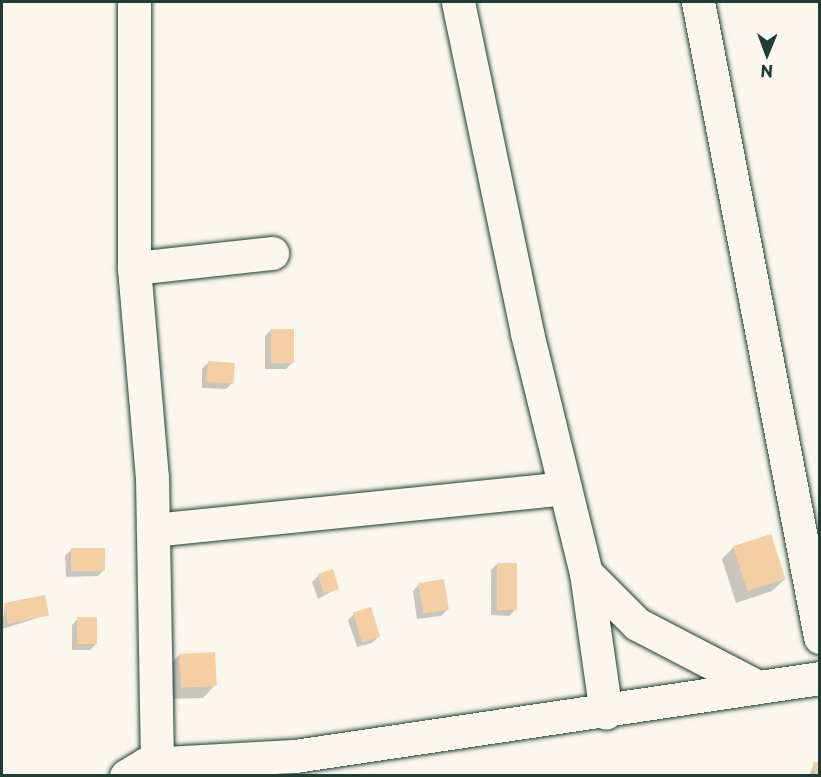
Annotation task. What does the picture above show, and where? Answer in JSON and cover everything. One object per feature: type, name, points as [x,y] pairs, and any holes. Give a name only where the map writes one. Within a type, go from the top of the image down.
[{"type":"street","points":[[134,2],[134,268],[153,530],[157,763]]},
{"type":"street","points":[[458,2],[565,488],[586,573],[606,713]]},
{"type":"street","points":[[698,2],[819,637]]},
{"type":"street","points":[[134,268],[272,253]]},
{"type":"street","points":[[153,530],[565,488]]},
{"type":"street","points":[[586,573],[637,624],[758,687]]},
{"type":"street","points":[[126,776],[157,763],[266,760],[606,713],[819,678]]},
{"type":"building","points":[[271,329],[294,329],[294,363],[271,363]]},
{"type":"building","points":[[208,361],[235,363],[233,384],[207,382]]},
{"type":"building","points":[[771,534],[786,579],[747,591],[733,546]]},
{"type":"building","points":[[71,548],[105,548],[105,571],[71,571]]},
{"type":"building","points":[[497,563],[517,563],[517,610],[497,610]]},
{"type":"building","points":[[333,569],[339,589],[324,594],[318,574]]},
{"type":"building","points":[[444,579],[449,610],[423,614],[418,583]]},
{"type":"building","points":[[45,595],[49,616],[8,624],[4,603]]},
{"type":"building","points":[[371,607],[380,637],[362,642],[353,613]]},
{"type":"building","points":[[77,617],[97,617],[97,644],[77,644]]},
{"type":"building","points":[[215,652],[217,686],[181,688],[179,654]]},
{"type":"building","points":[[813,762],[820,762],[820,776],[815,776]]}]
